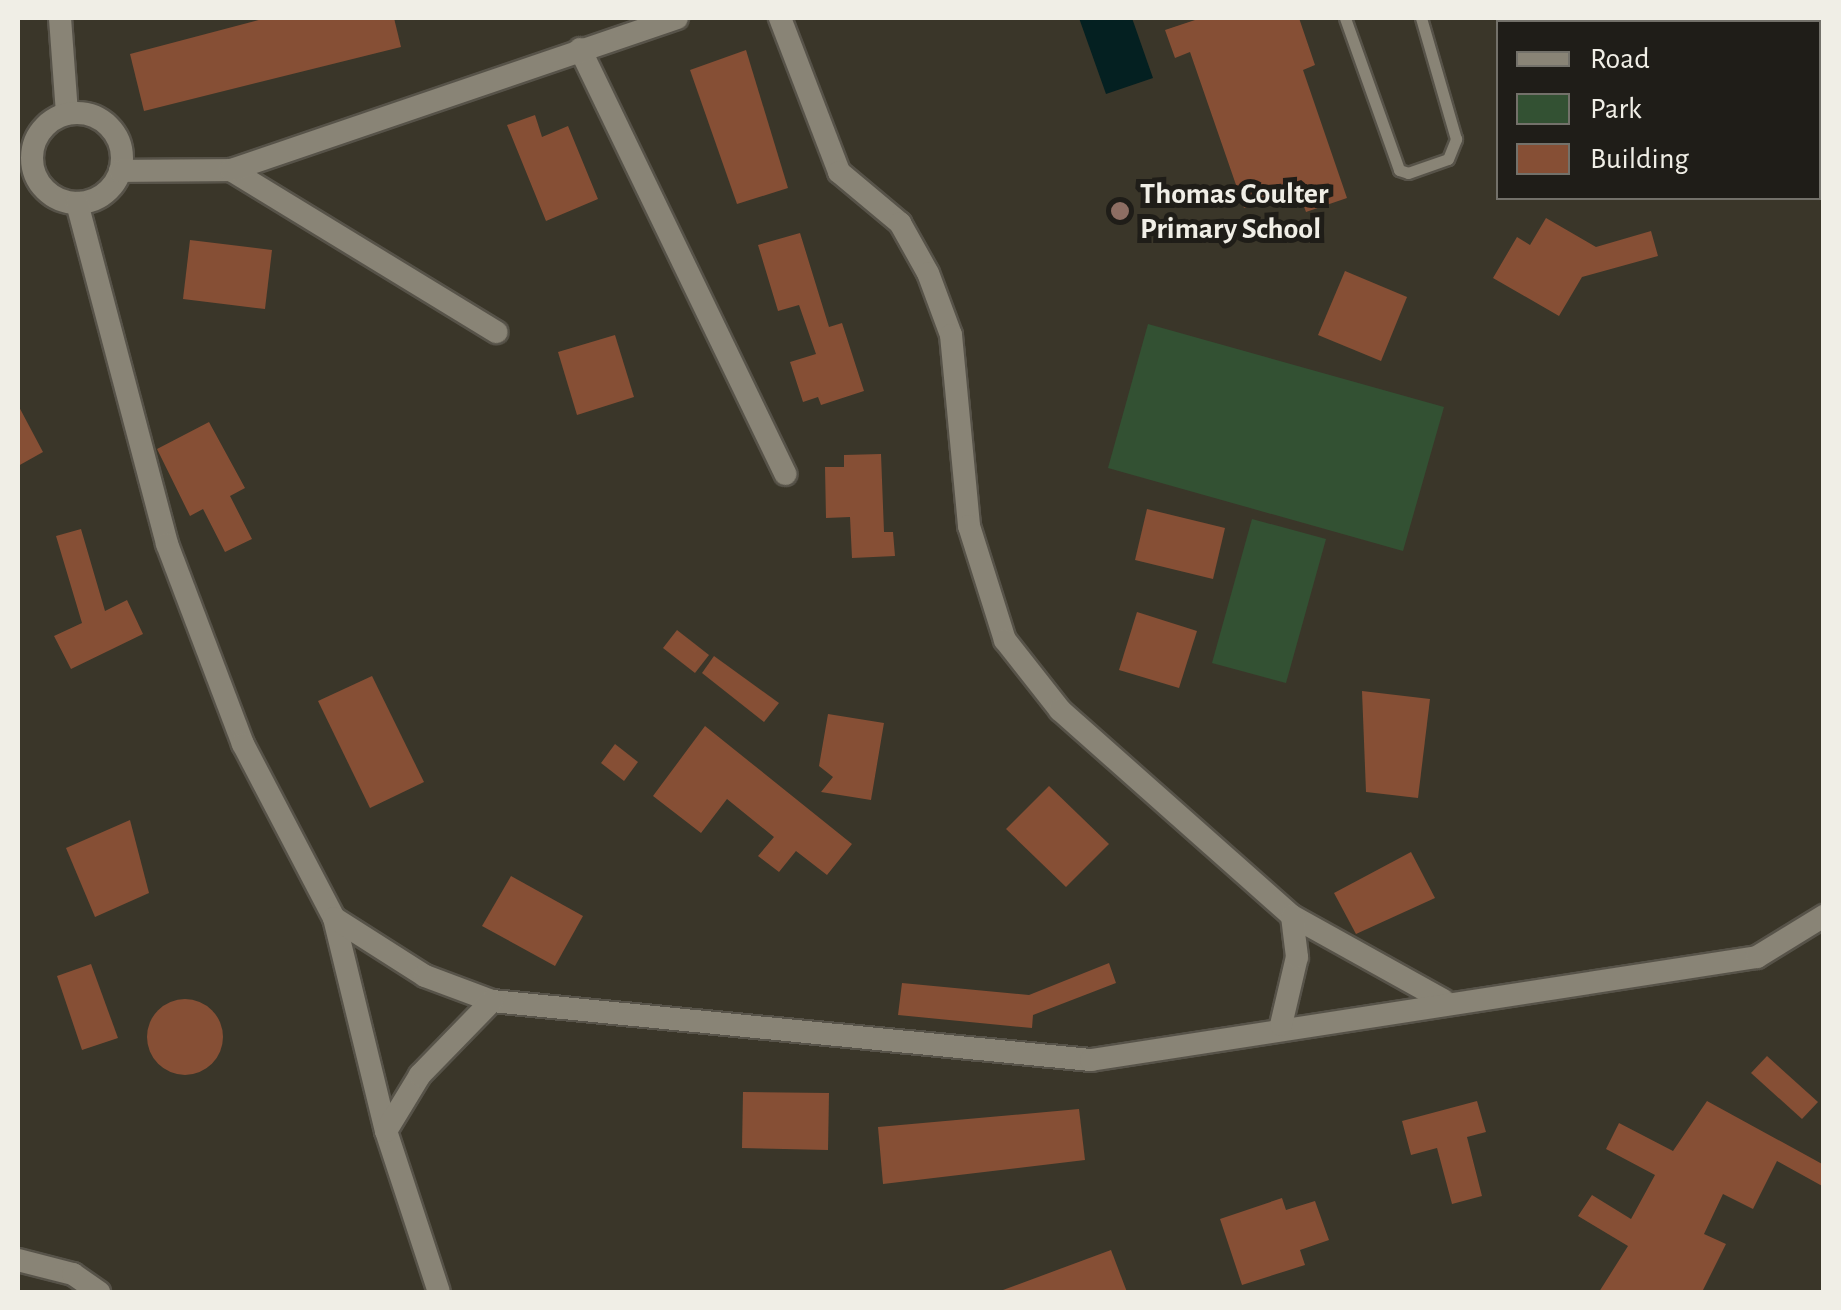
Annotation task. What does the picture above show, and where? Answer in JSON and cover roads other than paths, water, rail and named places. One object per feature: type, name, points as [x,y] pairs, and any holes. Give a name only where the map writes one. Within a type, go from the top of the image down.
[{"type":"street","points":[[60,18],[67,114]]},
{"type":"street","points":[[120,172],[231,170],[676,18]]},
{"type":"street","points":[[780,18],[840,172],[900,223],[934,288],[950,335],[969,526],[1005,640],[1060,710],[1292,916],[1442,1000]]},
{"type":"street","points":[[580,49],[784,474]]},
{"type":"street","points":[[67,114],[110,128],[120,172],[104,194],[78,203],[43,188],[24,152],[43,128],[67,114]]},
{"type":"street","points":[[231,170],[496,332]]},
{"type":"street","points":[[78,203],[168,544],[242,744],[334,918],[386,1131],[439,1292]]},
{"type":"street","points":[[1281,1025],[1296,956],[1292,916]]},
{"type":"street","points":[[334,918],[426,976],[492,1000],[1091,1060],[1281,1025],[1757,956],[1824,916]]},
{"type":"street","points":[[386,1131],[420,1075],[492,1000]]},
{"type":"street","points":[[18,1260],[73,1274],[98,1292]]},
{"type":"lane","points":[[1346,18],[1399,170],[1408,173],[1448,160],[1456,139],[1420,18]]},
{"type":"water","points":[[1079,18],[1132,18],[1153,78],[1106,94]]},
{"type":"place","name":"Thomas Coulter Primary School","points":[[1120,211]]}]
